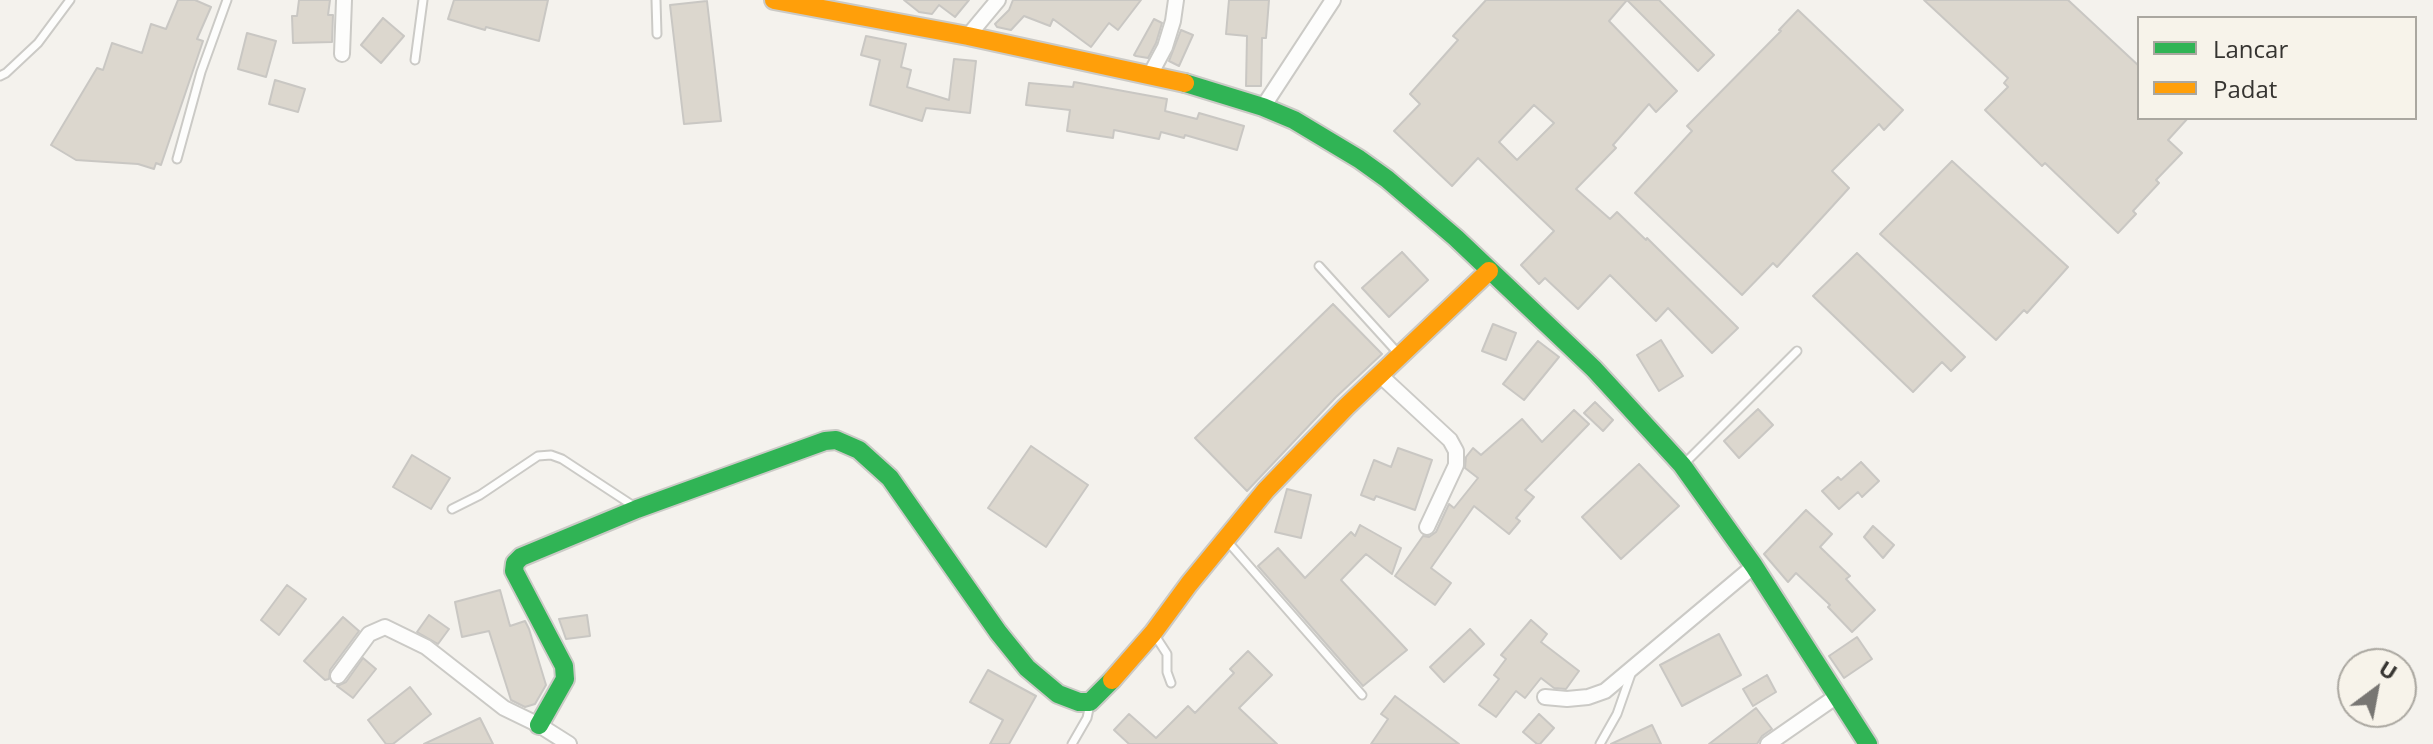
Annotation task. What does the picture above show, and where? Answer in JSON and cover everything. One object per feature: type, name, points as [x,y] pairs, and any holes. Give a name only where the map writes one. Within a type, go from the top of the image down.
[{"type":"street","points":[[342,54],[344,0]]},
{"type":"street","points":[[774,0],[968,36],[1150,75],[1263,107],[1294,120],[1387,179],[1456,238],[1594,369],[1682,465],[1754,566],[1868,744]]},
{"type":"street","points":[[968,36],[998,0]]},
{"type":"street","points":[[1150,75],[1165,47],[1176,0]]},
{"type":"street","points":[[1263,107],[1333,0]]},
{"type":"street","points":[[539,725],[565,679],[564,666],[514,571],[515,563],[521,557],[637,509],[825,441],[836,440],[873,461],[890,478],[998,632],[1027,668],[1058,694],[1079,702],[1090,702],[1153,633],[1266,490],[1346,407],[1489,271]]},
{"type":"street","points":[[1381,376],[1450,440],[1456,451],[1456,465],[1427,527]]},
{"type":"street","points":[[1545,697],[1567,699],[1597,694],[1633,668],[1754,566]]},
{"type":"street","points":[[338,676],[369,634],[385,627],[426,647],[504,708],[569,744]]},
{"type":"street","points":[[1768,744],[1837,696]]},
{"type":"lane","points":[[0,76],[38,43],[70,0]]},
{"type":"lane","points":[[177,159],[201,72],[227,0]]},
{"type":"lane","points":[[415,60],[423,0]]},
{"type":"lane","points":[[656,0],[657,34]]},
{"type":"lane","points":[[1319,266],[1402,357]]},
{"type":"lane","points":[[1682,465],[1797,351]]},
{"type":"lane","points":[[452,509],[480,495],[538,456],[551,455],[562,459],[637,509]]},
{"type":"lane","points":[[1227,540],[1362,695]]},
{"type":"lane","points":[[1153,633],[1167,654],[1167,672],[1171,683]]},
{"type":"lane","points":[[1600,744],[1617,714],[1633,668]]},
{"type":"lane","points":[[1072,744],[1087,718],[1090,702]]},
{"type":"building","points":[[178,0],[195,0],[211,7],[197,39],[203,41],[161,165],[156,163],[154,169],[138,164],[76,160],[51,145],[97,68],[103,70],[112,43],[142,53],[151,24],[166,29]]},
{"type":"building","points":[[299,0],[330,0],[328,15],[333,15],[332,42],[293,43],[292,16],[297,16]]},
{"type":"building","points":[[454,0],[548,0],[539,41],[448,19]]},
{"type":"building","points":[[904,0],[969,0],[955,17],[939,5],[932,14],[919,12]]},
{"type":"building","points":[[1013,0],[1141,0],[1118,30],[1109,23],[1091,47],[1053,19],[1050,26],[1024,16],[1011,30],[997,27],[995,24],[1009,10]]},
{"type":"building","points":[[1229,0],[1269,0],[1266,38],[1262,38],[1261,86],[1246,86],[1247,36],[1226,34]]},
{"type":"building","points":[[1486,0],[1627,0],[1609,21],[1677,91],[1656,112],[1649,104],[1613,145],[1616,148],[1576,189],[1610,219],[1617,212],[1738,328],[1712,353],[1668,308],[1656,321],[1610,275],[1578,309],[1545,278],[1539,284],[1521,265],[1554,231],[1478,158],[1452,186],[1394,131],[1420,104],[1410,94],[1458,40],[1453,36]],"holes":[[[1534,105],[1554,123],[1517,160],[1499,142]]]},
{"type":"building","points":[[1627,0],[1659,0],[1714,55],[1698,71]]},
{"type":"building","points":[[1924,0],[2068,0],[2137,64],[2137,120],[2186,120],[2168,140],[2182,153],[2156,180],[2159,183],[2118,233],[2045,163],[2042,166],[1985,110],[2008,87],[2004,83],[2008,78]]},
{"type":"building","points":[[707,1],[721,121],[684,124],[670,5]]},
{"type":"building","points":[[1798,10],[1903,110],[1884,130],[1879,124],[1832,171],[1849,188],[1777,267],[1773,263],[1742,295],[1635,193],[1692,131],[1687,126]]},
{"type":"building","points":[[383,18],[404,36],[381,63],[361,45]]},
{"type":"building","points":[[1154,19],[1162,23],[1148,58],[1134,55]]},
{"type":"building","points":[[1181,30],[1193,35],[1179,66],[1169,61]]},
{"type":"building","points":[[247,33],[276,41],[266,77],[238,69]]},
{"type":"building","points":[[866,36],[906,44],[901,67],[911,70],[907,87],[949,100],[954,59],[976,61],[970,113],[926,108],[922,121],[870,105],[880,60],[861,55]]},
{"type":"building","points":[[275,80],[305,89],[298,112],[269,104]]},
{"type":"building","points":[[1074,82],[1167,99],[1165,111],[1197,119],[1199,113],[1244,126],[1237,150],[1185,135],[1184,138],[1161,132],[1159,139],[1114,130],[1113,138],[1067,131],[1070,110],[1026,105],[1029,83],[1073,87]]},
{"type":"building","points":[[1952,161],[2068,267],[2027,313],[2024,310],[1996,340],[1880,234]]},
{"type":"building","points":[[1402,252],[1428,280],[1389,317],[1362,288]]},
{"type":"building","points":[[1857,253],[1965,357],[1951,371],[1942,362],[1913,392],[1813,296]]},
{"type":"building","points":[[1333,304],[1382,354],[1336,397],[1247,491],[1195,438]]},
{"type":"building","points":[[1493,324],[1516,333],[1506,360],[1482,351]]},
{"type":"building","points":[[1661,340],[1683,376],[1659,391],[1637,355]]},
{"type":"building","points":[[1538,341],[1559,357],[1524,400],[1503,384]]},
{"type":"building","points":[[1595,402],[1613,420],[1603,431],[1584,413]]},
{"type":"building","points":[[1758,409],[1773,425],[1739,458],[1724,441]]},
{"type":"building","points":[[1574,410],[1589,424],[1525,490],[1534,497],[1516,518],[1520,521],[1509,534],[1474,506],[1431,568],[1451,583],[1435,605],[1395,576],[1423,536],[1429,537],[1436,532],[1449,504],[1454,508],[1478,478],[1465,468],[1466,457],[1473,448],[1481,455],[1522,419],[1542,442]]},
{"type":"building","points":[[1031,446],[1088,485],[1046,547],[988,508]]},
{"type":"building","points":[[1398,448],[1432,460],[1415,510],[1376,496],[1374,500],[1361,495],[1374,460],[1391,467]]},
{"type":"building","points":[[412,455],[450,478],[431,509],[393,487]]},
{"type":"building","points":[[1861,462],[1879,481],[1862,497],[1858,492],[1839,509],[1822,491],[1838,477],[1841,480]]},
{"type":"building","points":[[1639,464],[1679,506],[1621,559],[1582,517]]},
{"type":"building","points":[[1287,489],[1311,495],[1301,538],[1275,532]]},
{"type":"building","points":[[1806,510],[1832,534],[1820,547],[1850,576],[1846,579],[1875,610],[1852,632],[1828,607],[1830,605],[1796,573],[1788,582],[1764,554]]},
{"type":"building","points":[[1360,525],[1401,548],[1392,574],[1366,554],[1341,580],[1407,650],[1363,686],[1258,566],[1278,548],[1305,578],[1351,532],[1355,536]]},
{"type":"building","points":[[1873,526],[1894,545],[1883,558],[1864,537]]},
{"type":"building","points":[[287,585],[306,599],[279,635],[261,620]]},
{"type":"building","points":[[500,590],[510,626],[525,621],[529,629],[546,685],[535,704],[525,707],[511,700],[489,631],[462,637],[455,602]]},
{"type":"building","points":[[429,615],[449,629],[438,644],[417,632]]},
{"type":"building","points":[[587,615],[590,636],[566,639],[559,619]]},
{"type":"building","points":[[343,617],[359,631],[330,670],[329,679],[325,680],[304,661]]},
{"type":"building","points":[[1531,620],[1547,634],[1541,642],[1579,671],[1566,689],[1554,688],[1541,678],[1525,698],[1516,691],[1496,717],[1479,705],[1499,679],[1494,675],[1506,659],[1501,655]]},
{"type":"building","points":[[1470,629],[1484,644],[1444,682],[1430,667]]},
{"type":"building","points":[[1719,634],[1741,675],[1682,706],[1660,665]]},
{"type":"building","points":[[1857,637],[1872,659],[1844,678],[1829,656]]},
{"type":"building","points":[[1248,651],[1272,675],[1239,708],[1277,744],[1129,744],[1114,730],[1129,714],[1156,738],[1188,706],[1195,713],[1234,673],[1230,669]]},
{"type":"building","points":[[363,658],[376,669],[353,698],[337,686],[346,682]]},
{"type":"building","points":[[988,670],[1036,696],[1009,744],[990,744],[1003,720],[970,702]]},
{"type":"building","points":[[1767,675],[1776,692],[1753,706],[1743,689]]},
{"type":"building","points":[[410,687],[431,714],[393,744],[386,744],[368,720]]},
{"type":"building","points":[[1395,696],[1459,744],[1371,744],[1388,719],[1381,714]]},
{"type":"building","points":[[1756,708],[1772,729],[1757,744],[1709,744]]},
{"type":"building","points":[[1539,714],[1554,728],[1537,744],[1523,732]]},
{"type":"building","points":[[480,718],[493,744],[424,744]]},
{"type":"building","points":[[1652,725],[1661,744],[1611,744]]},
{"type":"traffic: fast","points":[[1185,83],[1294,120],[1359,159],[1456,238],[1594,369],[1682,465],[1754,566],[1868,744]]},
{"type":"traffic: fast","points":[[539,725],[565,679],[564,666],[514,571],[515,563],[521,557],[637,509],[825,441],[836,440],[859,450],[890,478],[998,632],[1027,668],[1058,694],[1079,702],[1090,702],[1112,680]]},
{"type":"traffic: slow","points":[[774,0],[968,36],[1185,83]]},
{"type":"traffic: slow","points":[[1112,680],[1266,490],[1346,407],[1489,271]]}]
